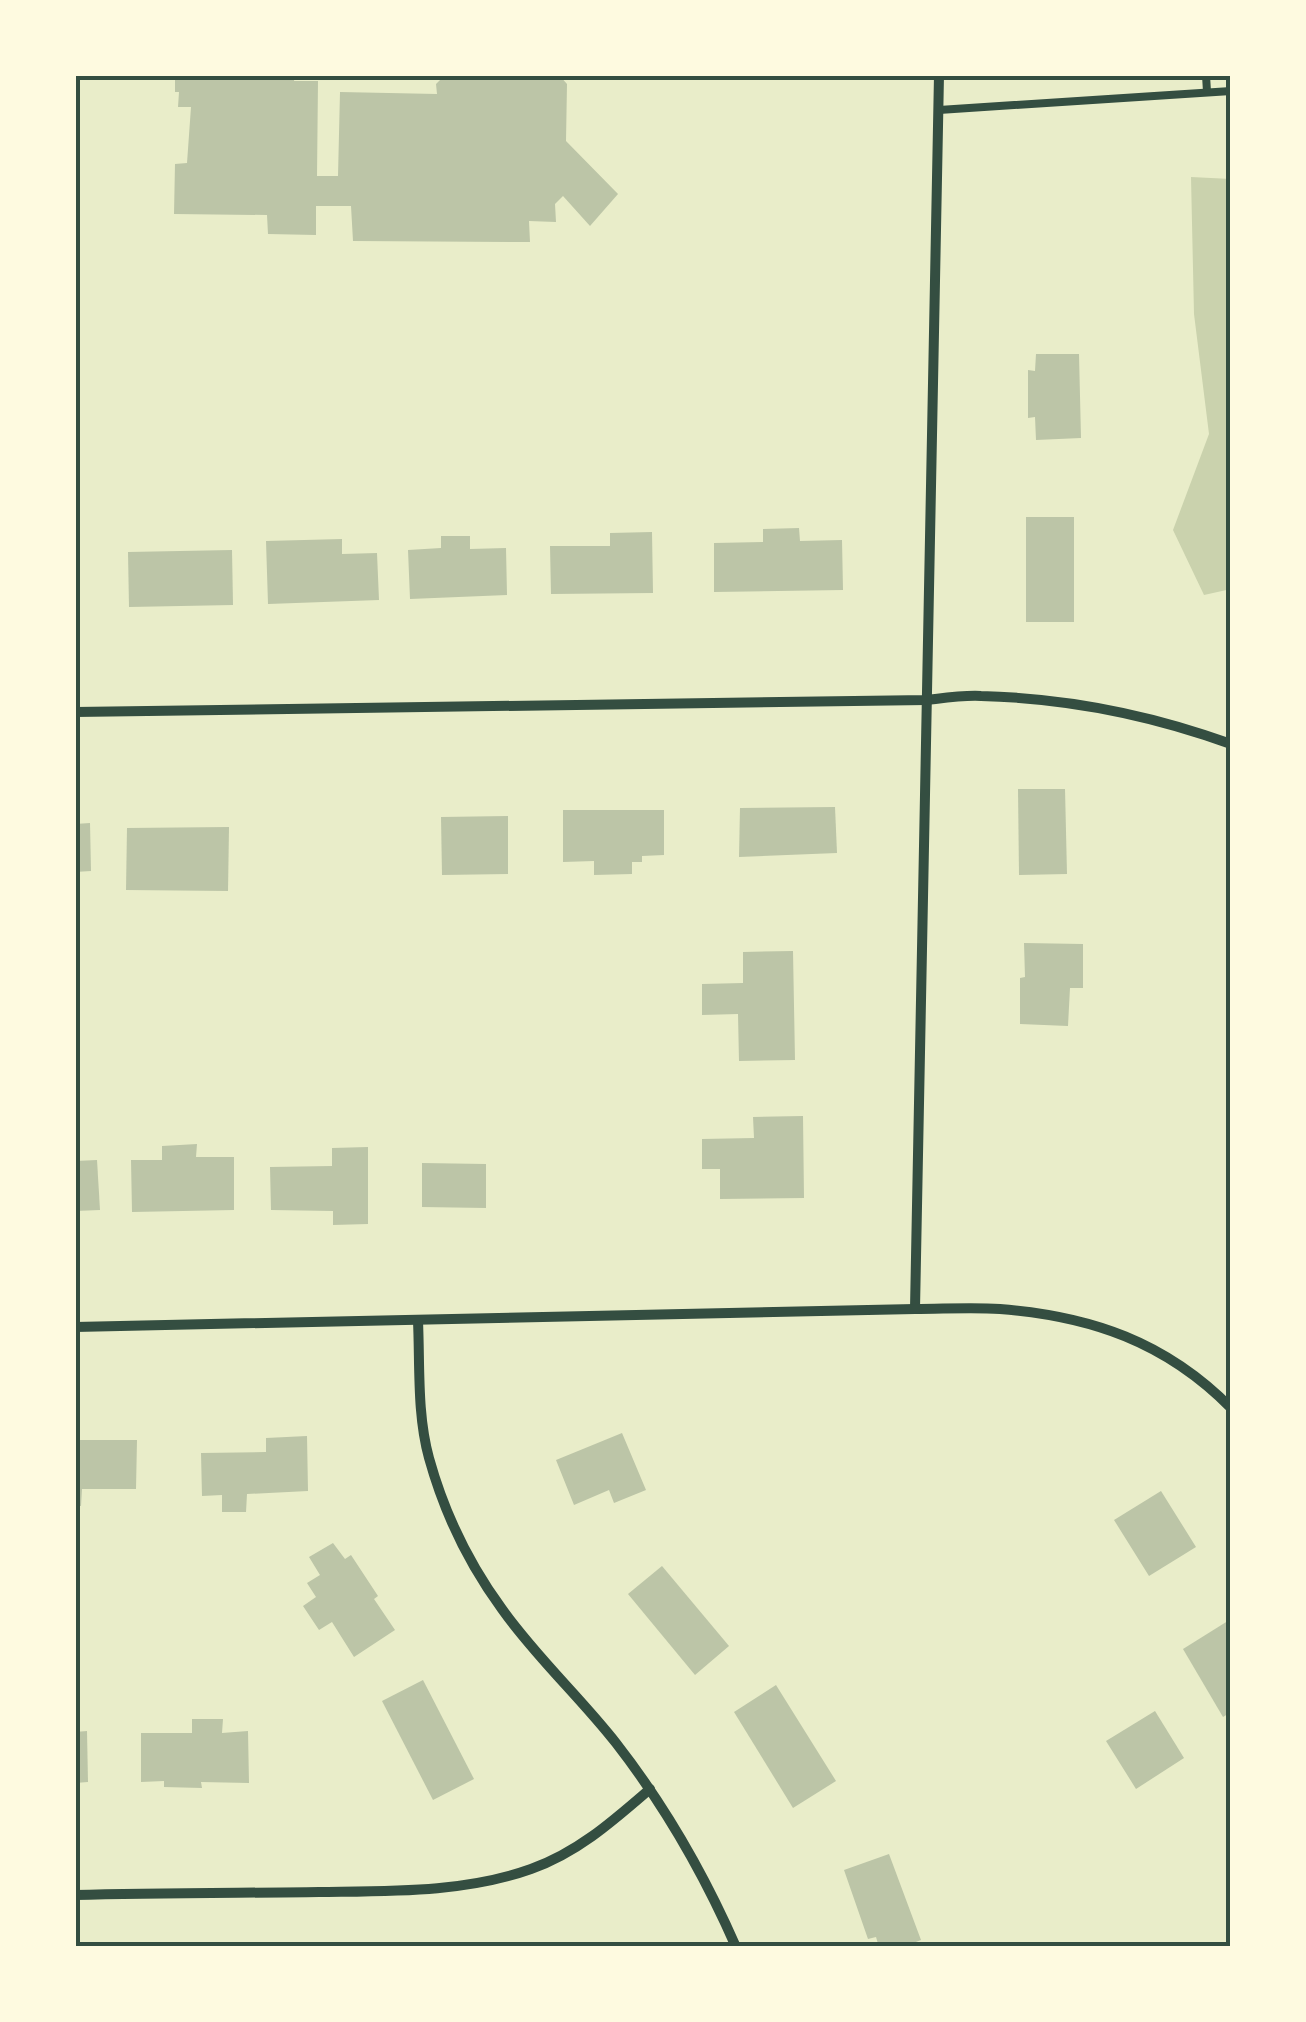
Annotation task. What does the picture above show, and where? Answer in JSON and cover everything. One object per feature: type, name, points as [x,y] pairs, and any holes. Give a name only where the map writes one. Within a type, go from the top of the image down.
[{"type":"street","points":[[915,1309],[939,75]]},
{"type":"street","points":[[75,712],[927,700],[977,695],[1108,709],[1172,724],[1231,744]]},
{"type":"street","points":[[75,1327],[1000,1309],[1102,1326],[1181,1366],[1231,1408]]},
{"type":"street","points":[[418,1321],[428,1455],[468,1557],[503,1611],[650,1789],[697,1866],[736,1947]]},
{"type":"street","points":[[75,1895],[390,1890],[496,1879],[532,1869],[570,1851],[650,1789]]},
{"type":"lane","points":[[1206,75],[1207,92]]},
{"type":"lane","points":[[939,110],[1231,92]]},
{"type":"green space","points":[[1191,177],[1231,179],[1231,589],[1204,595],[1173,530],[1209,434],[1194,314]]},
{"type":"building","points":[[175,75],[295,75],[294,81],[318,81],[317,176],[338,176],[340,92],[437,94],[436,84],[445,75],[559,75],[567,84],[566,141],[618,194],[590,226],[563,196],[555,204],[556,222],[529,221],[530,242],[353,241],[351,206],[316,206],[316,235],[268,234],[267,215],[174,214],[175,164],[187,163],[191,107],[178,107]]},
{"type":"building","points":[[1036,354],[1079,354],[1081,438],[1036,440],[1035,417],[1028,418],[1028,370],[1035,371]]},
{"type":"building","points":[[1026,517],[1074,517],[1074,622],[1026,622]]},
{"type":"building","points":[[799,528],[800,541],[842,540],[843,590],[714,592],[714,543],[763,542],[763,529]]},
{"type":"building","points":[[652,532],[653,593],[551,594],[550,546],[610,546],[610,533]]},
{"type":"building","points":[[441,536],[470,536],[470,549],[506,548],[507,595],[410,599],[408,550],[441,548]]},
{"type":"building","points":[[342,539],[342,554],[377,553],[379,600],[268,604],[266,541]]},
{"type":"building","points":[[232,550],[233,605],[129,607],[128,552]]},
{"type":"building","points":[[1018,789],[1065,789],[1067,874],[1019,875]]},
{"type":"building","points":[[835,807],[837,853],[739,857],[740,808]]},
{"type":"building","points":[[563,810],[664,810],[664,855],[642,856],[642,862],[632,862],[632,874],[594,875],[594,861],[563,862]]},
{"type":"building","points":[[508,816],[508,874],[442,875],[441,817]]},
{"type":"building","points":[[90,823],[91,871],[75,872],[75,824]]},
{"type":"building","points":[[229,827],[228,891],[126,890],[127,828]]},
{"type":"building","points":[[1024,943],[1083,944],[1083,988],[1070,988],[1068,1026],[1020,1024]]},
{"type":"building","points":[[793,951],[795,1060],[739,1061],[738,1014],[702,1015],[702,984],[743,983],[743,952]]},
{"type":"building","points":[[803,1116],[804,1198],[720,1199],[720,1169],[702,1169],[702,1139],[754,1138],[753,1117]]},
{"type":"building","points":[[197,1144],[196,1157],[234,1157],[234,1210],[132,1212],[131,1160],[162,1160],[162,1146]]},
{"type":"building","points":[[368,1147],[368,1224],[333,1225],[333,1211],[271,1210],[270,1167],[332,1166],[332,1148]]},
{"type":"building","points":[[97,1160],[100,1210],[75,1211],[75,1161]]},
{"type":"building","points":[[422,1163],[486,1164],[486,1208],[422,1207]]},
{"type":"building","points":[[622,1433],[646,1490],[614,1503],[609,1490],[574,1505],[556,1460]]},
{"type":"building","points":[[307,1436],[308,1491],[247,1494],[246,1512],[222,1512],[222,1495],[202,1496],[201,1453],[266,1452],[266,1438]]},
{"type":"building","points":[[75,1440],[137,1440],[136,1489],[82,1489],[81,1506],[75,1506]]},
{"type":"building","points":[[1161,1491],[1196,1547],[1149,1576],[1114,1520]]},
{"type":"building","points":[[333,1543],[345,1559],[351,1555],[395,1630],[354,1657],[332,1622],[319,1630],[303,1606],[316,1597],[307,1583],[320,1575],[309,1557]]},
{"type":"building","points":[[662,1566],[729,1646],[695,1675],[628,1594]]},
{"type":"building","points":[[1231,1619],[1231,1712],[1223,1717],[1183,1649]]},
{"type":"building","points":[[423,1680],[474,1779],[433,1800],[382,1701]]},
{"type":"building","points":[[776,1685],[836,1781],[793,1808],[734,1712]]},
{"type":"building","points":[[1155,1711],[1184,1758],[1136,1789],[1106,1741]]},
{"type":"building","points":[[192,1719],[223,1719],[222,1733],[248,1731],[249,1783],[201,1782],[202,1788],[164,1787],[164,1781],[141,1782],[141,1733],[192,1733]]},
{"type":"building","points":[[87,1731],[88,1782],[75,1783],[75,1732]]},
{"type":"building","points":[[889,1854],[921,1940],[903,1947],[879,1947],[876,1937],[868,1939],[844,1870]]}]
